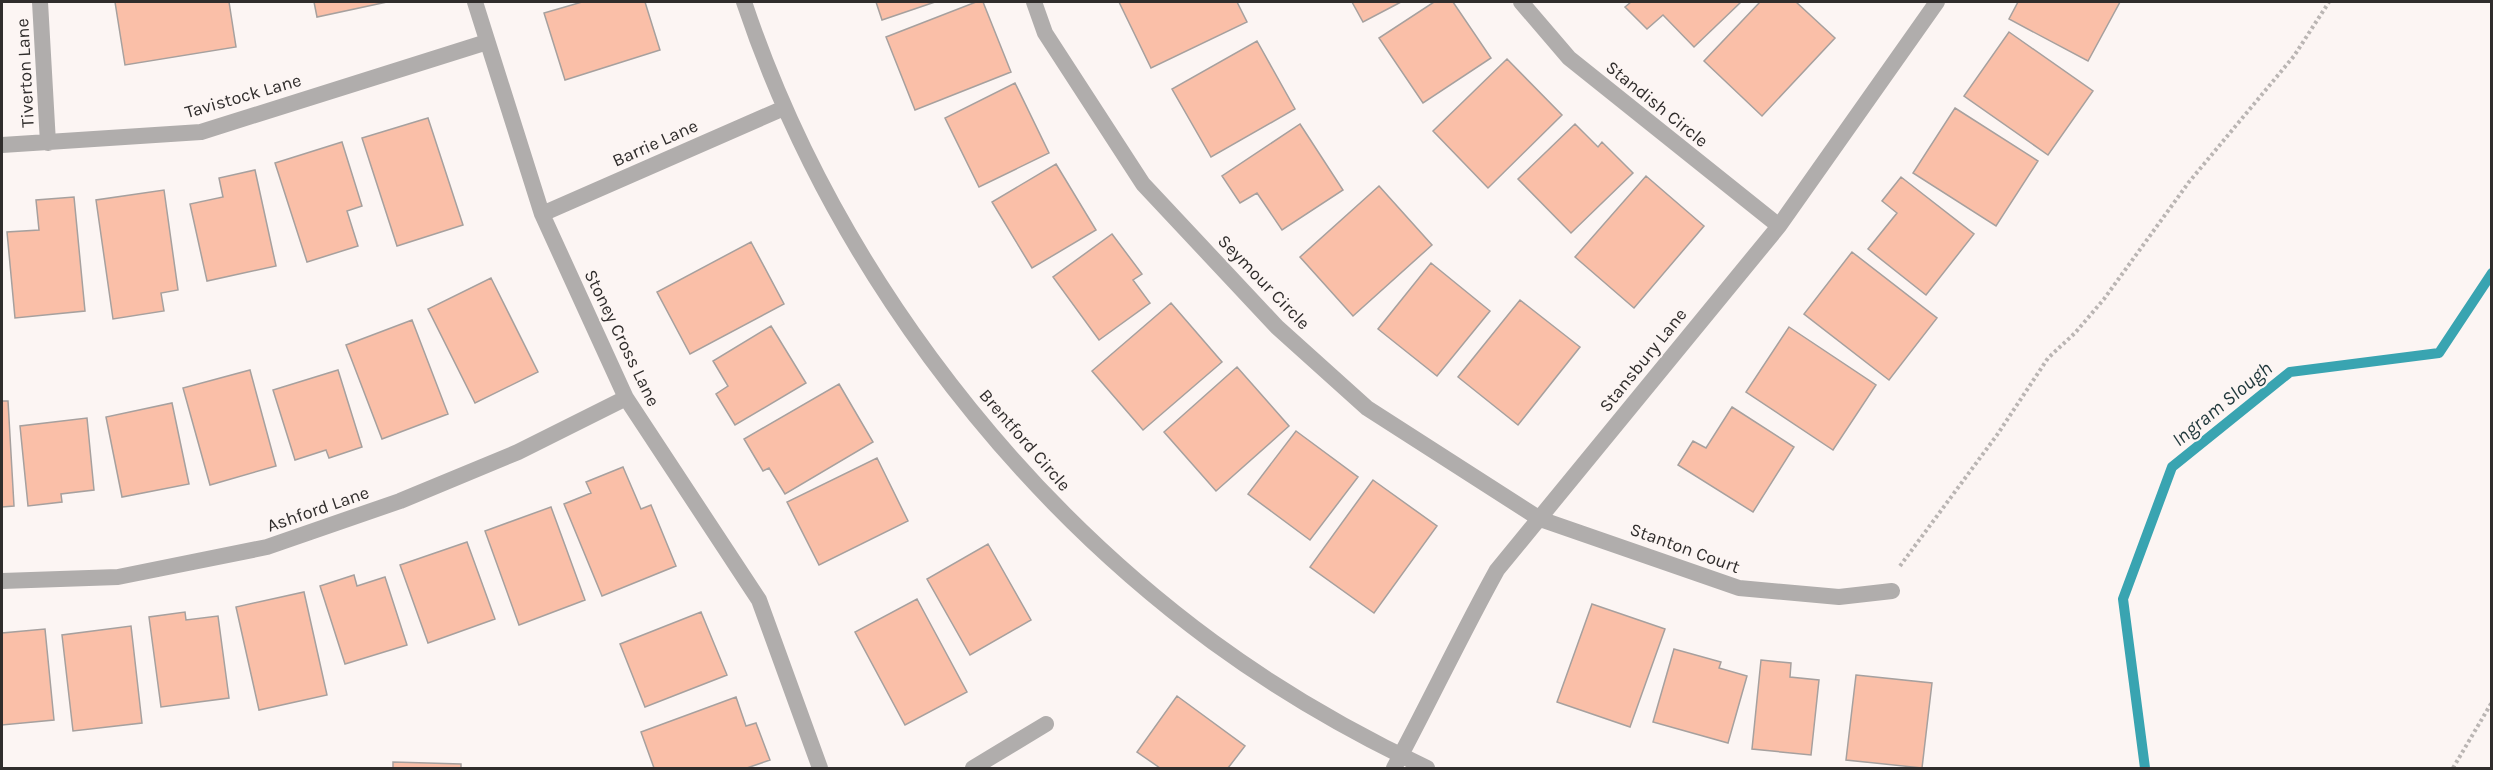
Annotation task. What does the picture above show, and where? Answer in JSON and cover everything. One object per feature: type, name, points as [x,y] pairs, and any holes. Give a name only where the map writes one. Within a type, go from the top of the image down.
[{"type":"street","name":"Tiverton Lane","points":[[40,2],[48,143]]},
{"type":"street","name":"Stoney Cross Lane","points":[[475,2],[542,214],[626,398],[759,600],[820,768]]},
{"type":"street","name":"Brentford Circle","points":[[744,2],[784,108],[834,209],[894,305],[951,384],[996,440],[1068,518],[1137,581],[1212,642],[1397,762],[1427,768]]},
{"type":"street","name":"Seymour Circle","points":[[1034,2],[1045,33],[1143,184],[1277,327],[1367,408],[1540,519]]},
{"type":"street","name":"Standish Circle","points":[[1521,2],[1569,58],[1779,226]]},
{"type":"street","name":"Stansbury Lane","points":[[1397,762],[1431,700],[1463,631],[1497,570],[1779,226],[1938,2]]},
{"type":"street","name":"Tavistock Lane","points":[[2,145],[201,132],[487,42]]},
{"type":"street","name":"Barrie Lane","points":[[542,214],[784,108]]},
{"type":"street","name":"Ashford Lane","points":[[2,581],[118,578],[267,547],[400,501],[507,457],[626,398]]},
{"type":"street","name":"Stanton Court","points":[[1540,519],[1739,588],[1839,597],[1892,591]]},
{"type":"street","points":[[973,768],[1047,724]]},
{"type":"path","points":[[1892,591],[1898,570],[1997,435],[2048,358],[2075,333],[2104,299],[2189,182],[2294,56],[2329,2]]},
{"type":"path","points":[[2453,768],[2492,702]]},
{"type":"building","points":[[115,2],[229,2],[236,47],[125,65]]},
{"type":"building","points":[[314,2],[387,2],[317,17]]},
{"type":"building","points":[[582,2],[645,2],[660,50],[565,80],[544,13]]},
{"type":"building","points":[[876,2],[935,2],[882,20]]},
{"type":"building","points":[[976,2],[983,2],[1011,72],[915,110],[886,37]]},
{"type":"building","points":[[1119,2],[1237,2],[1247,22],[1151,68]]},
{"type":"building","points":[[1352,2],[1401,2],[1363,22]]},
{"type":"building","points":[[1434,2],[1453,2],[1491,58],[1423,103],[1379,38]]},
{"type":"building","points":[[1631,2],[1741,2],[1694,47],[1663,15],[1647,29],[1625,7]]},
{"type":"building","points":[[1760,2],[1796,2],[1835,38],[1762,116],[1704,61]]},
{"type":"building","points":[[2018,2],[2120,2],[2088,61],[2009,19]]},
{"type":"building","points":[[2009,32],[2093,91],[2048,155],[1964,96]]},
{"type":"building","points":[[1257,41],[1295,109],[1211,157],[1172,89]]},
{"type":"building","points":[[1507,59],[1562,115],[1488,188],[1433,131]]},
{"type":"building","points":[[1015,83],[1049,153],[979,187],[945,118]]},
{"type":"building","points":[[1955,108],[2038,161],[1996,226],[1913,173]]},
{"type":"building","points":[[428,118],[463,225],[397,246],[362,138]]},
{"type":"building","points":[[1300,124],[1343,190],[1282,230],[1257,193],[1240,203],[1222,176]]},
{"type":"building","points":[[1575,124],[1598,147],[1602,142],[1633,173],[1571,233],[1518,179]]},
{"type":"building","points":[[342,142],[362,206],[347,211],[358,246],[307,262],[275,163]]},
{"type":"building","points":[[1056,164],[1096,230],[1032,268],[992,202]]},
{"type":"building","points":[[255,170],[276,266],[207,281],[190,204],[223,197],[219,178]]},
{"type":"building","points":[[1646,176],[1704,226],[1634,308],[1575,257]]},
{"type":"building","points":[[1901,177],[1974,234],[1926,295],[1868,249],[1897,213],[1882,201]]},
{"type":"building","points":[[1379,186],[1432,245],[1353,316],[1300,257]]},
{"type":"building","points":[[164,190],[178,290],[161,293],[164,311],[113,319],[96,200]]},
{"type":"building","points":[[74,197],[85,311],[15,318],[7,232],[39,230],[36,200]]},
{"type":"building","points":[[1112,234],[1142,274],[1133,280],[1150,303],[1099,340],[1053,277]]},
{"type":"building","points":[[751,242],[784,304],[690,354],[657,292]]},
{"type":"building","points":[[1852,252],[1937,318],[1889,380],[1804,314]]},
{"type":"building","points":[[1431,263],[1490,311],[1437,376],[1378,329]]},
{"type":"building","points":[[491,278],[538,372],[475,403],[428,309]]},
{"type":"building","points":[[1520,300],[1580,347],[1518,425],[1458,377]]},
{"type":"building","points":[[1171,303],[1222,362],[1143,430],[1092,371]]},
{"type":"building","points":[[412,320],[448,414],[382,439],[346,345]]},
{"type":"building","points":[[771,326],[806,383],[735,425],[716,394],[728,386],[713,361]]},
{"type":"building","points":[[1789,327],[1876,385],[1833,450],[1746,392]]},
{"type":"building","points":[[1237,367],[1289,426],[1216,491],[1164,432]]},
{"type":"building","points":[[250,370],[276,466],[210,485],[183,388]]},
{"type":"building","points":[[338,370],[362,447],[329,458],[326,450],[295,460],[273,390]]},
{"type":"building","points":[[839,384],[873,442],[785,494],[769,468],[763,471],[744,439]]},
{"type":"building","points":[[2,401],[8,401],[14,506],[2,507]]},
{"type":"building","points":[[172,403],[189,484],[122,497],[106,417]]},
{"type":"building","points":[[1732,407],[1794,447],[1753,512],[1678,465],[1693,441],[1706,448]]},
{"type":"building","points":[[87,418],[94,490],[61,494],[62,502],[28,506],[20,426]]},
{"type":"building","points":[[1296,431],[1358,477],[1310,540],[1248,494]]},
{"type":"building","points":[[877,458],[908,521],[819,565],[787,502]]},
{"type":"building","points":[[623,467],[641,509],[651,505],[676,566],[602,596],[564,504],[591,493],[586,482]]},
{"type":"building","points":[[1373,480],[1437,526],[1374,613],[1310,567]]},
{"type":"building","points":[[551,507],[585,600],[519,625],[485,531]]},
{"type":"building","points":[[467,542],[495,619],[428,643],[400,565]]},
{"type":"building","points":[[988,544],[1031,620],[970,655],[927,579]]},
{"type":"building","points":[[354,575],[357,586],[385,577],[407,645],[345,664],[320,586]]},
{"type":"building","points":[[304,592],[327,695],[259,710],[236,607]]},
{"type":"building","points":[[917,599],[967,692],[905,725],[855,632]]},
{"type":"building","points":[[1592,604],[1665,629],[1630,727],[1557,702]]},
{"type":"building","points":[[185,612],[186,620],[218,616],[229,698],[161,707],[149,617]]},
{"type":"building","points":[[701,612],[727,675],[645,707],[620,644]]},
{"type":"building","points":[[131,626],[142,723],[73,731],[62,635]]},
{"type":"building","points":[[45,629],[54,720],[2,725],[2,633]]},
{"type":"building","points":[[1674,649],[1721,662],[1719,668],[1747,676],[1728,743],[1653,722]]},
{"type":"building","points":[[1761,660],[1791,663],[1790,677],[1819,680],[1811,755],[1752,749]]},
{"type":"building","points":[[1856,675],[1932,683],[1922,768],[1846,760]]},
{"type":"building","points":[[1177,696],[1245,746],[1228,768],[1160,768],[1137,752]]},
{"type":"building","points":[[736,697],[746,726],[756,723],[770,760],[747,768],[654,768],[641,732]]},
{"type":"building","points":[[393,762],[461,764],[461,768],[393,768]]},
{"type":"waterway","name":"Ingram Slough","points":[[2145,768],[2123,599],[2172,467],[2290,372],[2439,353],[2492,273]]}]
